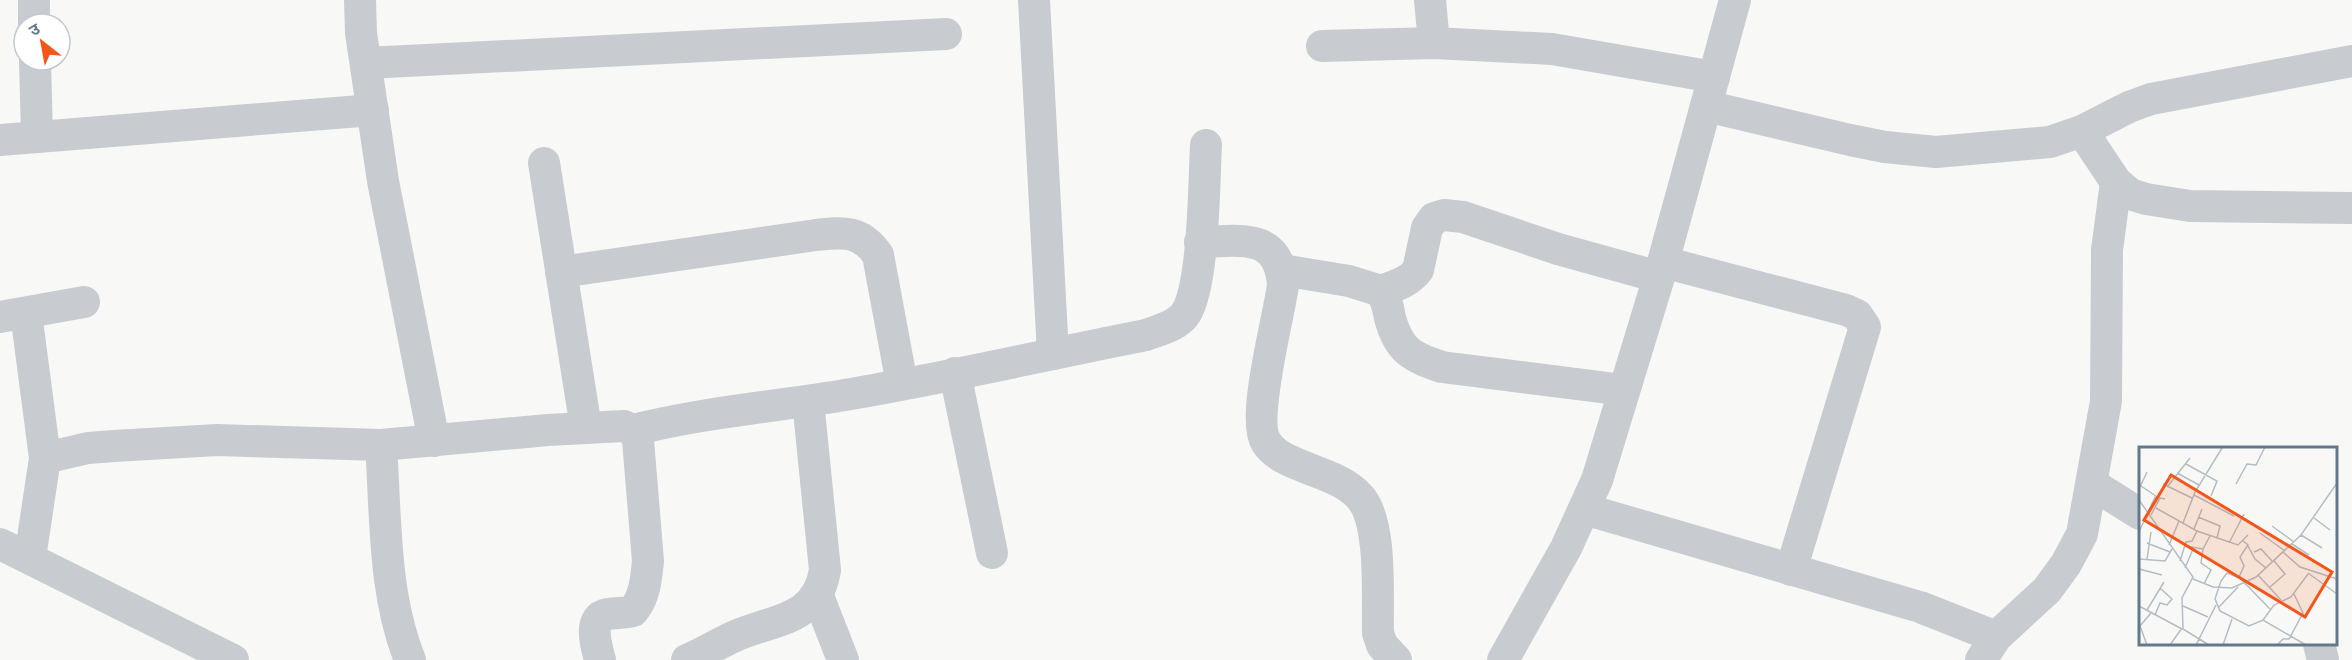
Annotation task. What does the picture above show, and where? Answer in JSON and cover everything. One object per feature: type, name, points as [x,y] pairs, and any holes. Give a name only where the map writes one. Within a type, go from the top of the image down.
[{"type":"street","points":[[360,0],[361,33],[372,110],[434,441]]},
{"type":"street","points":[[1034,0],[1053,354]]},
{"type":"street","points":[[1430,0],[1434,43]]},
{"type":"street","points":[[1503,660],[1566,548],[1597,480],[1661,269],[1735,0]]},
{"type":"street","points":[[366,63],[946,34]]},
{"type":"street","points":[[1322,46],[1434,43],[1552,49],[1710,91],[1850,140],[1886,147],[1935,152],[2050,142],[2082,131],[2120,110],[2151,99],[2352,61]]},
{"type":"street","points":[[35,72],[37,137]]},
{"type":"street","points":[[0,140],[372,110]]},
{"type":"street","points":[[2082,131],[2115,182],[2130,194],[2146,199],[2190,206],[2352,208]]},
{"type":"street","points":[[45,458],[88,447],[217,440],[381,445],[586,428],[624,426],[633,430],[664,422],[807,401],[902,384],[1146,335],[1172,325],[1185,315],[1193,295],[1200,242],[1206,145]]},
{"type":"street","points":[[544,163],[586,428]]},
{"type":"street","points":[[1584,509],[1920,607],[1988,649],[2047,590],[2066,564],[2082,534],[2106,401],[2107,250],[2115,182]]},
{"type":"street","points":[[1282,270],[1349,281],[1381,291],[1396,286],[1418,270],[1427,228],[1434,218],[1444,215],[1463,217],[1558,249],[1661,269],[1846,310],[1857,315],[1865,327],[1791,570]]},
{"type":"street","points":[[561,272],[839,232],[855,236],[868,241],[878,255],[902,384]]},
{"type":"street","points":[[1200,242],[1253,243],[1266,246],[1276,256],[1282,270],[1283,285],[1262,406],[1265,441],[1279,456],[1337,481],[1360,496],[1369,511],[1376,535],[1378,633],[1382,645],[1396,660]]},
{"type":"street","points":[[1381,291],[1387,300],[1394,331],[1403,347],[1415,358],[1442,367],[1624,390]]},
{"type":"street","points":[[30,558],[45,458],[13,315],[84,302]]},
{"type":"street","points":[[955,373],[992,553]]},
{"type":"street","points":[[705,656],[732,637],[790,618],[806,608],[818,596],[823,584],[825,570],[807,401]]},
{"type":"street","points":[[600,660],[595,627],[597,620],[603,615],[633,611],[638,604],[646,579],[648,561],[638,440],[633,430]]},
{"type":"street","points":[[381,445],[390,582],[399,627],[410,660]]},
{"type":"street","points":[[2092,484],[2139,513]]},
{"type":"street","points":[[0,544],[233,660]]},
{"type":"street","points":[[818,596],[843,660]]},
{"type":"street","points":[[2319,645],[2323,660]]}]
